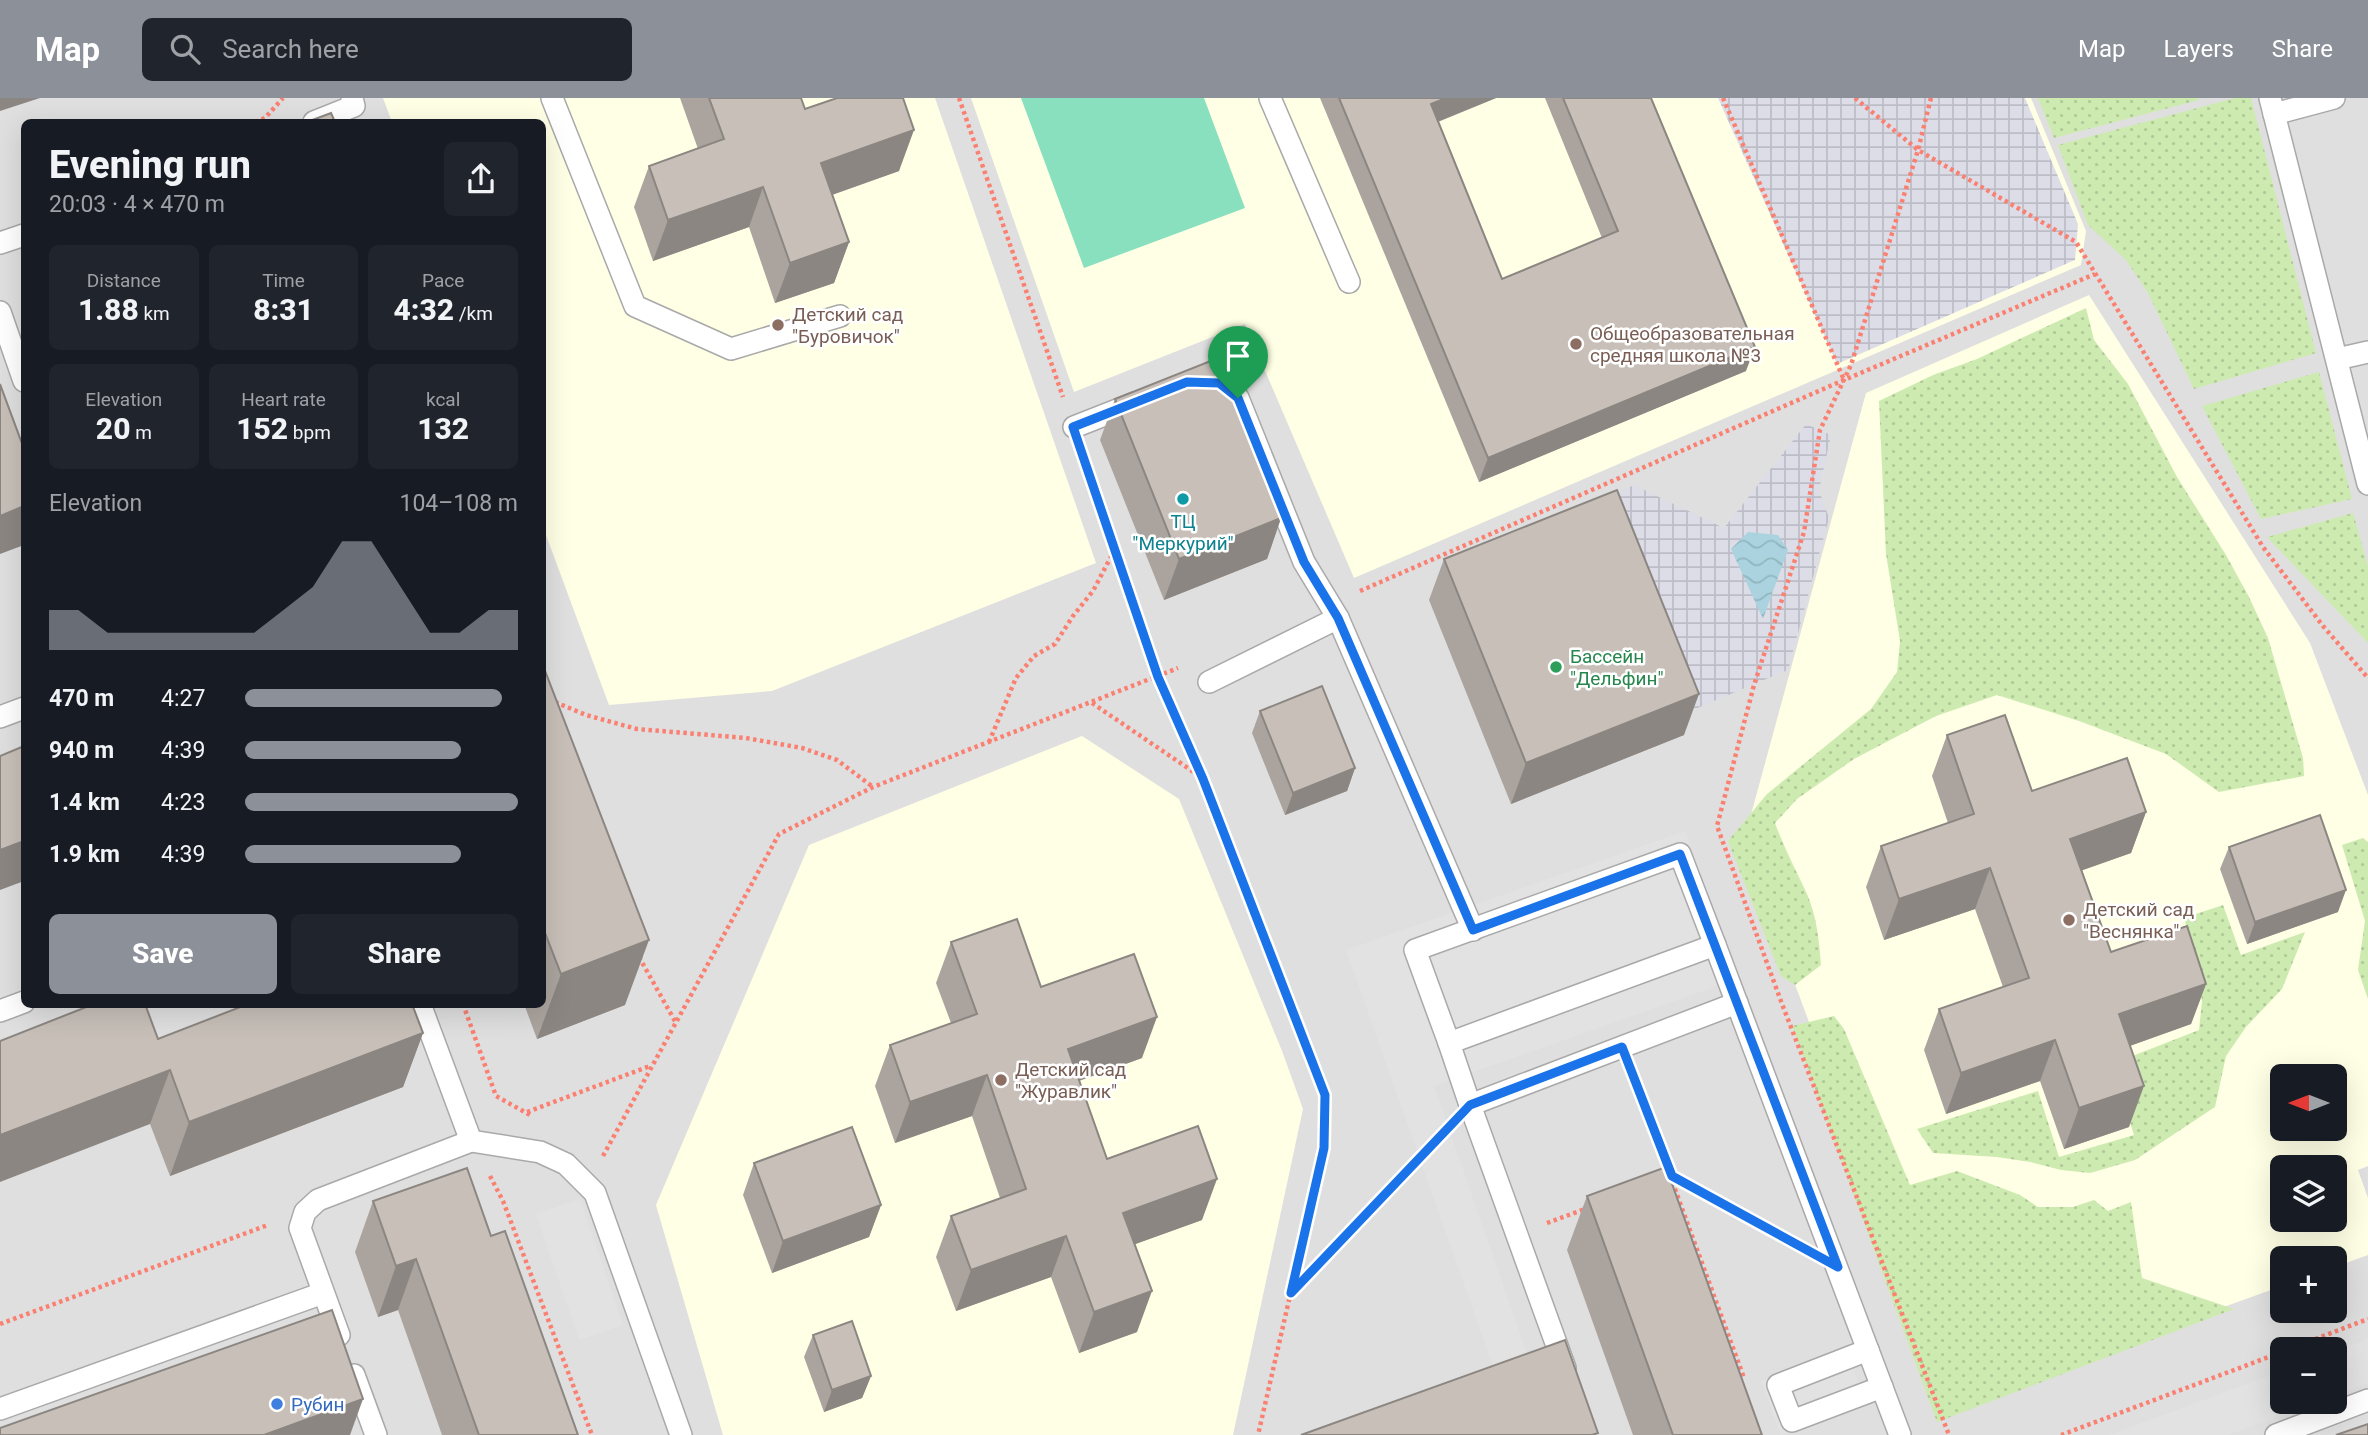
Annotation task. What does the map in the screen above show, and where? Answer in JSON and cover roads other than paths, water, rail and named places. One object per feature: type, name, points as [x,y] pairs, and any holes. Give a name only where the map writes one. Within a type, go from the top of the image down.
[{"type":"lane","points":[[552,98],[635,306],[731,349],[840,316]]},
{"type":"lane","points":[[1270,98],[1349,282]]},
{"type":"lane","points":[[2334,98],[2272,106],[2368,484]]},
{"type":"lane","points":[[320,119],[359,101]]},
{"type":"lane","points":[[0,243],[21,236]]},
{"type":"lane","points":[[0,312],[21,372]]},
{"type":"lane","points":[[2337,359],[2368,352]]},
{"type":"lane","points":[[1187,382],[1219,383],[1238,398],[1304,562],[1338,618],[1473,930]]},
{"type":"lane","points":[[1073,427],[1149,397]]},
{"type":"lane","points":[[1209,682],[1338,618]]},
{"type":"lane","points":[[0,717],[21,709]]},
{"type":"lane","points":[[1570,1385],[1415,950],[1680,854],[1900,1435]]},
{"type":"lane","points":[[1449,1044],[1715,945]]},
{"type":"lane","points":[[0,1011],[21,1003]]},
{"type":"lane","points":[[1470,1105],[1737,1003]]},
{"type":"lane","points":[[421,1008],[471,1141]]},
{"type":"lane","points":[[376,1435],[300,1228],[305,1212],[318,1200],[471,1141],[540,1152],[566,1164],[596,1193],[681,1435]]},
{"type":"lane","points":[[0,1409],[323,1293]]},
{"type":"lane","points":[[1868,1350],[1778,1385],[1792,1421],[1882,1387]]},
{"type":"lane","points":[[2276,1435],[2368,1400]]},
{"type":"water","points":[[1748,532],[1778,535],[1788,550],[1763,619],[1731,549]]},
{"type":"place","name":"Детский сад \"Буровичок\"","points":[[778,325]]},
{"type":"place","name":"Общеобразовательная средняя школа №3","points":[[1576,344]]},
{"type":"place","name":"ТЦ \"Меркурий\"","points":[[1183,499]]},
{"type":"place","name":"Бассейн \"Дельфин\"","points":[[1556,667]]},
{"type":"place","name":"Детский сад \"Веснянка\"","points":[[2069,920]]},
{"type":"place","name":"Детский сад \"Журавлик\"","points":[[1001,1080]]},
{"type":"place","name":"Рубин","points":[[277,1404]]}]
